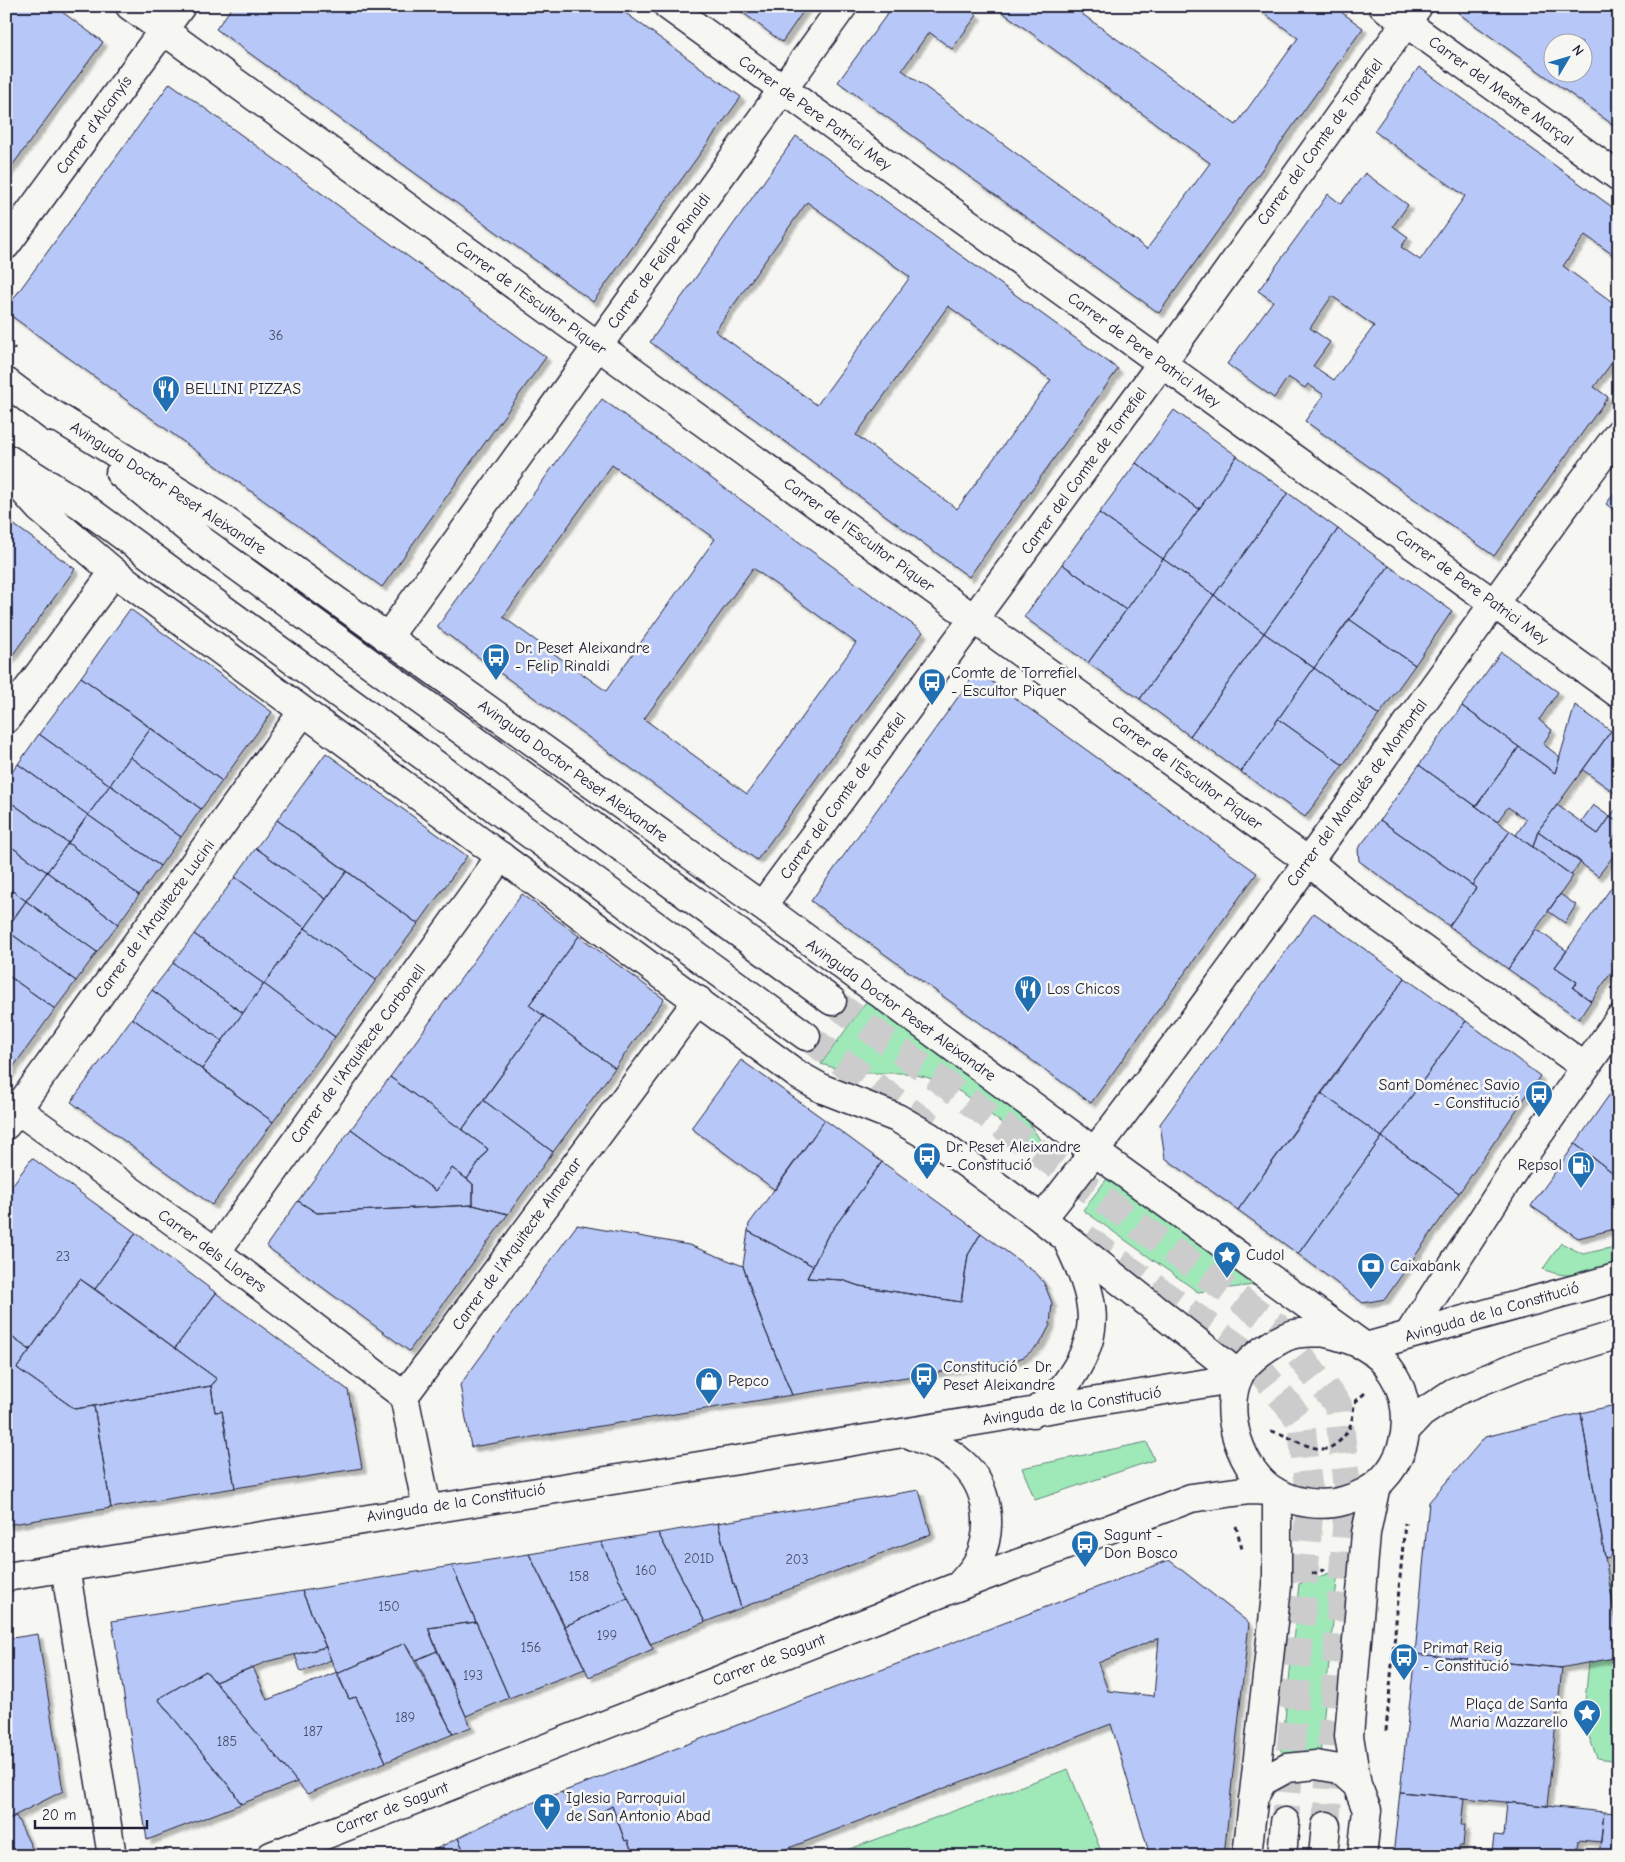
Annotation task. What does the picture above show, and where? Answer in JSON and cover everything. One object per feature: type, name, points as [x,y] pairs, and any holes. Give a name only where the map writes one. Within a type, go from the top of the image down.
[{"type":"street","name":"Carrer de l'Escultor Piquer","points":[[130,6],[1309,862],[1359,903],[1585,1067]]},
{"type":"street","name":"Carrer d'Alcanyís","points":[[6,244],[181,6]]},
{"type":"street","name":"Carrer de Pere Patrici Mey","points":[[668,6],[1619,694]]},
{"type":"street","name":"Carrer de Felipe Rinaldi","points":[[387,638],[842,6]]},
{"type":"street","name":"Carrer del Mestre Marçal","points":[[1383,6],[1412,14],[1619,177]]},
{"type":"street","name":"Carrer del Comte de Torrefiel","points":[[762,906],[939,664],[975,620],[1412,14]]},
{"type":"street","name":"Avinguda Doctor Peset Aleixandre","points":[[6,382],[40,407],[204,542],[832,1001]]},
{"type":"street","name":"Avinguda Doctor Peset Aleixandre","points":[[40,407],[221,518],[762,906],[1095,1152],[1365,1347]]},
{"type":"street","name":"Carrer del Marqués de Montortal","points":[[1095,1152],[1309,862],[1492,602],[1619,433]]},
{"type":"street","points":[[6,458],[81,505],[806,1036]]},
{"type":"street","points":[[6,471],[39,508],[114,572],[302,713],[501,856],[798,1075],[823,1089],[896,1118],[930,1137],[1042,1219],[1156,1308],[1238,1377]]},
{"type":"street","points":[[6,719],[114,572]]},
{"type":"street","name":"Carrer de l'Arquitecte Lucini","points":[[12,1118],[302,713]]},
{"type":"street","name":"Carrer de l'Arquitecte Carbonell","points":[[216,1252],[501,856]]},
{"type":"street","name":"Carrer de l'Arquitecte Almenar","points":[[404,1396],[698,1000]]},
{"type":"street","points":[[1408,1334],[1516,1167],[1619,1019]]},
{"type":"street","name":"Carrer dels Llorers","points":[[12,1118],[216,1252],[404,1396]]},
{"type":"street","points":[[1042,1219],[1095,1152]]},
{"type":"street","points":[[1032,1414],[1064,1386],[1079,1363],[1090,1336],[1092,1308],[1086,1280],[1067,1240]]},
{"type":"street","name":"Avinguda de la Constitució","points":[[1365,1347],[1619,1277]]},
{"type":"street","points":[[1322,1332],[1341,1336],[1365,1347],[1383,1362],[1400,1386],[1405,1403],[1406,1430],[1396,1461],[1376,1485],[1358,1496],[1334,1504],[1318,1504],[1276,1492],[1259,1477],[1245,1458],[1238,1439],[1232,1411],[1233,1395],[1238,1377],[1254,1358],[1268,1346],[1294,1334],[1322,1332]]},
{"type":"street","points":[[1406,1430],[1422,1413],[1454,1392],[1525,1363],[1619,1334]]},
{"type":"street","name":"Avinguda de la Constitució","points":[[6,1577],[427,1508],[1032,1414],[1238,1377]]},
{"type":"street","points":[[404,1396],[427,1508]]},
{"type":"street","points":[[906,1433],[947,1451],[962,1462],[975,1477],[983,1491],[987,1511],[986,1535],[978,1562],[959,1586]]},
{"type":"street","points":[[1362,1856],[1367,1810],[1357,1785],[1349,1736],[1366,1533],[1376,1485]]},
{"type":"street","name":"Carrer de Sagunt","points":[[271,1856],[959,1586],[1191,1498],[1250,1490],[1276,1492]]},
{"type":"street","points":[[1247,1856],[1277,1586],[1276,1492]]},
{"type":"street","points":[[65,1567],[112,1856]]},
{"type":"street","points":[[1253,1798],[1263,1781],[1287,1768],[1316,1765],[1339,1769],[1357,1785]]},
{"type":"street","points":[[1282,1856],[1285,1822]]},
{"type":"street","points":[[1323,1856],[1326,1826]]},
{"type":"path","points":[[1282,1434],[1307,1447],[1328,1449],[1346,1436],[1353,1418],[1354,1403]]},
{"type":"path","points":[[1385,1735],[1404,1538]]},
{"type":"green space","points":[[868,999],[1023,1114],[1042,1143],[1040,1147],[1032,1146],[962,1093],[948,1085],[926,1077],[905,1073],[862,1073],[845,1071],[821,1064]]},
{"type":"green space","points":[[1109,1176],[1262,1284],[1198,1292],[1083,1210]]},
{"type":"green space","points":[[1561,1243],[1583,1254],[1619,1246],[1619,1266],[1581,1275],[1562,1275],[1543,1269]]},
{"type":"green space","points":[[1147,1442],[1154,1460],[1035,1500],[1022,1468]]},
{"type":"green space","points":[[1338,1570],[1320,1755],[1281,1758],[1299,1584]]},
{"type":"green space","points":[[1619,1582],[1619,1641],[1610,1585]]},
{"type":"green space","points":[[1619,1657],[1619,1761],[1597,1758],[1583,1721],[1589,1662]]},
{"type":"green space","points":[[1068,1769],[1103,1856],[831,1856]]},
{"type":"building","points":[[6,6],[54,6],[103,42],[6,174]]},
{"type":"building","points":[[233,6],[616,6],[741,97],[593,302],[216,29]]},
{"type":"building","points":[[734,6],[807,6],[782,42]]},
{"type":"building","points":[[893,6],[965,6],[977,15],[952,49],[929,32],[902,70],[1147,249],[1210,163],[994,6],[1071,6],[1236,125],[1298,38],[1254,6],[1333,6],[1363,28],[1159,313],[838,82]]},
{"type":"building","points":[[1463,6],[1619,6],[1619,129],[1554,82],[1592,82],[1592,32],[1542,32],[1542,74],[1458,13]]},
{"type":"building","points":[[1419,67],[1619,212],[1619,259],[1585,235],[1563,266],[1619,307],[1619,353],[1594,387],[1608,397],[1494,556],[1305,421],[1324,395],[1308,384],[1305,388],[1288,377],[1274,398],[1227,364],[1273,301],[1258,291],[1328,194],[1341,204],[1365,173],[1408,205],[1393,226],[1408,237],[1401,247],[1420,260],[1465,196],[1374,131]],"holes":[[[1332,296],[1374,326],[1334,380],[1313,366],[1330,342],[1310,328]]]},
{"type":"building","points":[[170,83],[546,357],[382,587],[6,312],[6,309]]},
{"type":"building","points":[[796,136],[1118,369],[969,577],[650,342]],"holes":[[[807,202],[910,277],[817,405],[715,331]],[[948,306],[1051,380],[957,509],[856,435]]]},
{"type":"building","points":[[602,399],[923,632],[757,860],[437,627]],"holes":[[[612,465],[715,539],[606,691],[503,617]],[[753,568],[856,643],[747,794],[644,719]]]},
{"type":"building","points":[[1174,410],[1237,456],[1199,509],[1136,463]]},
{"type":"building","points":[[1237,456],[1288,493],[1214,595],[1163,559]]},
{"type":"building","points":[[1136,463],[1199,509],[1163,559],[1099,513]]},
{"type":"building","points":[[1619,487],[1619,514],[1606,504]]},
{"type":"building","points":[[1288,493],[1338,529],[1264,633],[1214,595]]},
{"type":"building","points":[[1099,513],[1163,559],[1126,610],[1062,564]]},
{"type":"building","points":[[6,519],[75,569],[6,664]]},
{"type":"building","points":[[1338,529],[1389,566],[1314,668],[1264,633]]},
{"type":"building","points":[[1163,559],[1214,595],[1140,699],[1088,663]]},
{"type":"building","points":[[1062,564],[1126,610],[1088,663],[1024,617]]},
{"type":"building","points":[[1389,566],[1452,611],[1415,665],[1349,619]]},
{"type":"building","points":[[1214,595],[1264,633],[1190,736],[1140,699]]},
{"type":"building","points":[[130,609],[272,712],[222,781],[81,677]]},
{"type":"building","points":[[1349,619],[1415,665],[1379,715],[1314,668]]},
{"type":"building","points":[[1264,633],[1314,668],[1241,772],[1190,736]]},
{"type":"building","points":[[1501,652],[1558,692],[1539,720],[1552,730],[1543,744],[1560,757],[1555,773],[1462,706]]},
{"type":"building","points":[[1314,668],[1379,715],[1343,765],[1278,719]]},
{"type":"building","points":[[977,671],[1257,873],[1091,1103],[811,901]]},
{"type":"building","points":[[81,677],[151,728],[110,785],[39,734]]},
{"type":"building","points":[[1575,705],[1611,731],[1538,831],[1533,847],[1516,835],[1526,820],[1508,807],[1497,822],[1476,806],[1519,747],[1555,773]]},
{"type":"building","points":[[1462,706],[1519,747],[1476,806],[1419,765]]},
{"type":"building","points":[[1278,719],[1343,765],[1305,817],[1241,772]]},
{"type":"building","points":[[151,728],[222,781],[201,809],[130,757]]},
{"type":"building","points":[[1611,731],[1619,737],[1619,796],[1583,770]]},
{"type":"building","points":[[39,734],[110,785],[88,815],[18,764]]},
{"type":"building","points":[[326,753],[467,856],[418,924],[277,820]]},
{"type":"building","points":[[130,757],[201,809],[181,837],[110,785]]},
{"type":"building","points":[[18,764],[88,815],[68,843],[6,799],[6,780]]},
{"type":"building","points":[[1419,765],[1510,831],[1472,885],[1380,820]]},
{"type":"building","points":[[110,785],[181,837],[160,866],[88,815]]},
{"type":"building","points":[[6,799],[68,843],[47,872],[6,843]]},
{"type":"building","points":[[1557,805],[1598,834],[1610,817],[1619,823],[1619,831],[1610,843],[1618,850],[1598,876],[1538,831]]},
{"type":"building","points":[[1593,805],[1610,817],[1598,834],[1581,822]]},
{"type":"building","points":[[1619,805],[1619,823],[1610,817]]},
{"type":"building","points":[[88,815],[160,866],[139,895],[68,843]]},
{"type":"building","points":[[277,820],[347,871],[326,899],[256,848]]},
{"type":"building","points":[[1380,820],[1476,888],[1449,926],[1359,861],[1358,849]]},
{"type":"building","points":[[1510,831],[1573,876],[1508,969],[1449,926],[1476,888],[1472,885]]},
{"type":"building","points":[[1538,831],[1581,862],[1571,875],[1533,847]]},
{"type":"building","points":[[6,843],[47,872],[26,901],[6,886]]},
{"type":"building","points":[[68,843],[139,895],[118,924],[47,872]]},
{"type":"building","points":[[256,848],[326,899],[305,928],[235,877]]},
{"type":"building","points":[[347,871],[418,924],[376,980],[305,928]]},
{"type":"building","points":[[47,872],[118,924],[97,952],[26,901]]},
{"type":"building","points":[[1619,876],[1619,893],[1611,888]]},
{"type":"building","points":[[235,877],[305,928],[264,984],[194,934]]},
{"type":"building","points":[[6,886],[26,901],[6,928]]},
{"type":"building","points":[[1611,888],[1619,893],[1619,962],[1591,1001],[1573,988],[1577,982],[1555,967]]},
{"type":"building","points":[[522,894],[579,936],[529,1005],[544,1016],[462,1130],[390,1077]]},
{"type":"building","points":[[1560,894],[1576,905],[1565,923],[1548,911]]},
{"type":"building","points":[[26,901],[97,952],[76,981],[6,930]]},
{"type":"building","points":[[1314,913],[1405,978],[1238,1210],[1165,1158],[1160,1124]]},
{"type":"building","points":[[305,928],[376,980],[335,1037],[264,984]]},
{"type":"building","points":[[1536,929],[1567,951],[1555,967],[1577,982],[1573,988],[1591,1001],[1579,1019],[1508,969]]},
{"type":"building","points":[[6,930],[76,981],[55,1009],[6,974]]},
{"type":"building","points":[[194,934],[264,984],[243,1013],[173,963]]},
{"type":"building","points":[[579,936],[664,999],[615,1068],[529,1005]]},
{"type":"building","points":[[173,963],[243,1013],[222,1041],[152,990]]},
{"type":"building","points":[[6,974],[55,1009],[6,1077]]},
{"type":"building","points":[[1405,978],[1466,1021],[1382,1137],[1321,1093]]},
{"type":"building","points":[[264,984],[335,1037],[273,1122],[202,1069]]},
{"type":"building","points":[[152,990],[222,1041],[202,1069],[132,1018]]},
{"type":"building","points":[[544,1016],[615,1068],[553,1152],[483,1100]]},
{"type":"building","points":[[132,1018],[273,1122],[212,1205],[71,1102]]},
{"type":"building","points":[[1466,1021],[1540,1076],[1459,1193],[1382,1137]]},
{"type":"building","points":[[741,1060],[825,1120],[775,1190],[691,1128]]},
{"type":"building","points":[[390,1077],[488,1149],[467,1179],[452,1168],[436,1191],[351,1129]]},
{"type":"building","points":[[1619,1081],[1619,1165],[1612,1172],[1575,1144]]},
{"type":"building","points":[[1321,1093],[1382,1137],[1298,1254],[1238,1210]]},
{"type":"building","points":[[483,1100],[553,1152],[508,1214],[473,1205],[473,1184],[467,1179],[488,1149],[462,1130]]},
{"type":"building","points":[[825,1120],[882,1162],[827,1237],[813,1266],[748,1231],[749,1224]]},
{"type":"building","points":[[351,1129],[436,1191],[452,1168],[473,1184],[473,1205],[317,1213],[298,1201]]},
{"type":"building","points":[[1382,1137],[1459,1193],[1385,1299],[1363,1303],[1298,1254]]},
{"type":"building","name":"Repsol","points":[[1575,1144],[1612,1172],[1619,1165],[1619,1228],[1578,1238],[1531,1206]]},
{"type":"building","points":[[32,1158],[136,1233],[95,1289],[80,1279],[30,1350],[6,1333],[6,1194]]},
{"type":"building","points":[[882,1162],[981,1233],[968,1255],[961,1302],[859,1286],[842,1280],[807,1278],[827,1237]]},
{"type":"building","points":[[298,1201],[317,1213],[473,1205],[508,1214],[409,1351],[266,1246]]},
{"type":"building","points":[[577,1225],[689,1245],[743,1266],[762,1322],[792,1395],[471,1447],[460,1385]]},
{"type":"building","points":[[748,1231],[813,1266],[807,1278],[842,1280],[859,1286],[961,1302],[968,1255],[981,1233],[1037,1274],[1044,1283],[1052,1303],[1050,1325],[1040,1344],[1024,1357],[1015,1360],[792,1395],[762,1322],[743,1266]]},
{"type":"building","points":[[136,1233],[216,1293],[175,1348],[95,1289]]},
{"type":"building","points":[[80,1279],[217,1379],[211,1386],[75,1409],[17,1368]]},
{"type":"building","points":[[216,1293],[348,1390],[362,1468],[235,1488],[222,1411],[215,1412],[211,1386],[217,1379],[175,1348]]},
{"type":"building","points":[[6,1333],[30,1350],[17,1368],[75,1409],[94,1406],[111,1508],[6,1525]]},
{"type":"building","points":[[211,1386],[215,1412],[222,1411],[235,1488],[111,1508],[94,1406]]},
{"type":"building","points":[[1619,1404],[1619,1555],[1605,1558],[1581,1413]]},
{"type":"building","points":[[1581,1413],[1619,1641],[1619,1657],[1560,1668],[1415,1654],[1429,1502],[1485,1437]]},
{"type":"building","points":[[919,1490],[931,1534],[741,1608],[733,1585],[718,1523]]},
{"type":"building","points":[[718,1523],[733,1585],[741,1608],[705,1622],[658,1533]]},
{"type":"building","points":[[658,1533],[705,1622],[650,1644],[601,1542]]},
{"type":"building","points":[[601,1542],[628,1598],[565,1626],[529,1554]]},
{"type":"building","points":[[529,1554],[585,1669],[509,1698],[452,1566]]},
{"type":"building","points":[[1169,1560],[1249,1623],[1224,1856],[1150,1856],[1111,1724],[768,1856],[633,1856],[628,1840],[625,1841],[612,1806],[582,1823],[562,1792]],"holes":[[[1159,1638],[1154,1696],[1108,1691],[1098,1663]]]},
{"type":"building","points":[[452,1566],[476,1622],[428,1628],[437,1651],[416,1660],[405,1643],[337,1674],[302,1591]]},
{"type":"building","points":[[302,1591],[326,1647],[269,1661],[215,1682],[206,1671],[158,1699],[233,1791],[241,1804],[147,1840],[112,1621]]},
{"type":"building","points":[[628,1598],[653,1649],[589,1677],[565,1626]]},
{"type":"building","points":[[476,1622],[509,1698],[466,1716],[428,1628]]},
{"type":"building","points":[[38,1634],[63,1791],[6,1820],[6,1639]]},
{"type":"building","points":[[405,1643],[453,1734],[386,1762],[356,1697],[349,1699],[337,1674]]},
{"type":"building","points":[[326,1647],[331,1660],[301,1672],[295,1655]]},
{"type":"building","points":[[437,1651],[471,1727],[453,1734],[416,1660]]},
{"type":"building","points":[[1415,1654],[1562,1668],[1547,1806],[1400,1792]]},
{"type":"building","points":[[253,1667],[267,1700],[337,1672],[349,1699],[356,1697],[386,1762],[307,1794],[215,1682]]},
{"type":"building","points":[[206,1671],[297,1782],[241,1804],[233,1791],[158,1699]]},
{"type":"building","name":"Iglesia Parroquial de San Antonio Abad","points":[[562,1792],[582,1823],[612,1806],[625,1841],[628,1840],[633,1856],[466,1856],[458,1838],[516,1809]]},
{"type":"building","points":[[1400,1792],[1464,1798],[1461,1825],[1465,1825],[1463,1846],[1459,1846],[1457,1856],[1393,1856]]},
{"type":"building","points":[[1507,1802],[1604,1812],[1601,1842],[1579,1840],[1577,1856],[1494,1856],[1494,1852],[1492,1852],[1494,1835],[1504,1836]]},
{"type":"building","points":[[1604,1812],[1619,1813],[1619,1856],[1599,1856]]},
{"type":"building","points":[[16,1816],[36,1856],[6,1856],[6,1820]]},
{"type":"building","points":[[458,1838],[466,1856],[422,1856]]},
{"type":"tunnel","points":[[832,1001],[1276,1326],[1338,1405],[1348,1498],[1326,1826]]},
{"type":"tunnel","points":[[806,1036],[930,1126]]},
{"type":"tunnel","points":[[1085,1238],[1247,1354],[1301,1421],[1310,1503],[1285,1822]]},
{"type":"place","name":"BELLINI PIZZAS","points":[[166,413]]},
{"type":"place","name":"Dr. Peset Aleixandre - Felip Rinaldi","points":[[496,681]]},
{"type":"place","name":"Comte de Torrefiel - Escultor Piquer","points":[[932,706]]},
{"type":"place","name":"Los Chicos","points":[[1028,1013]]},
{"type":"place","name":"Sant Doménec Savio - Constitució","points":[[1539,1118]]},
{"type":"place","name":"Dr. Peset Aleixandre - Constitució","points":[[927,1180]]},
{"type":"place","name":"Repsol","points":[[1581,1189]]},
{"type":"place","name":"Cudol","points":[[1227,1279]]},
{"type":"place","name":"Caixabank","points":[[1371,1290]]},
{"type":"place","name":"Constitució - Dr. Peset Aleixandre","points":[[924,1400]]},
{"type":"place","name":"Pepco","points":[[709,1405]]},
{"type":"place","name":"Sagunt - Don Bosco","points":[[1085,1568]]},
{"type":"place","name":"Primat Reig - Constitució","points":[[1404,1681]]},
{"type":"place","name":"Plaça de Santa Maria Mazzarello","points":[[1587,1737]]},
{"type":"place","name":"Iglesia Parroquial de San Antonio Abad","points":[[547,1831]]}]
